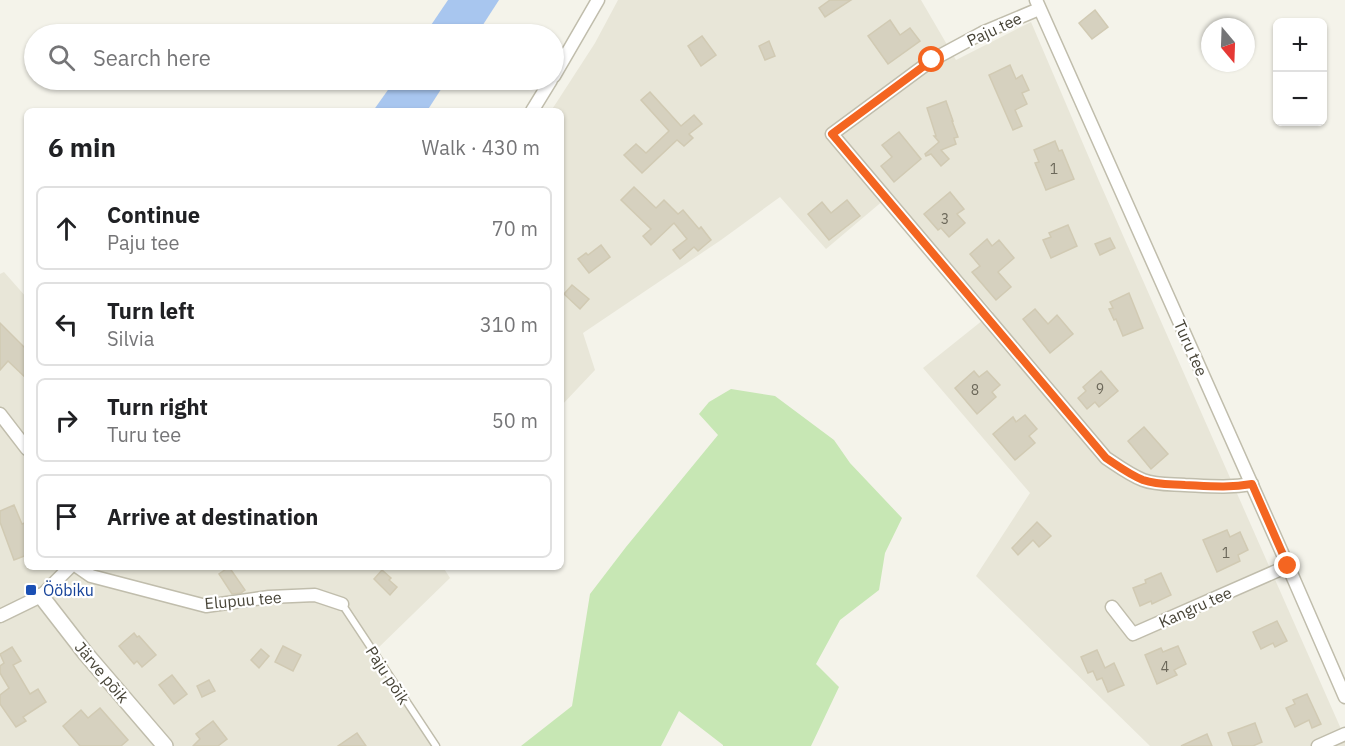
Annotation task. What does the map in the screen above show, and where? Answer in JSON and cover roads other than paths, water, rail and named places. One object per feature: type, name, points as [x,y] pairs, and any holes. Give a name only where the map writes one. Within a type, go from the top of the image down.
[{"type":"street","points":[[564,58],[598,0]]},
{"type":"street","name":"Paju tee","points":[[1037,4],[932,60],[832,134],[1106,458],[1129,473],[1159,484],[1216,487],[1252,484]]},
{"type":"street","name":"Turu tee","points":[[1037,4],[1345,697]]},
{"type":"street","points":[[534,108],[545,90]]},
{"type":"street","points":[[0,414],[24,445]]},
{"type":"street","name":"Kangru tee","points":[[1112,607],[1133,634],[1288,566]]},
{"type":"street","points":[[0,616],[41,596],[66,570]]},
{"type":"street","name":"Elupuu tee","points":[[82,570],[91,576],[206,606],[269,597],[315,595],[342,604]]},
{"type":"street","name":"Järve põik","points":[[41,596],[86,654],[165,746]]},
{"type":"street","points":[[1318,746],[1345,734]]},
{"type":"lane","name":"Paju põik","points":[[342,604],[435,746]]},
{"type":"water","points":[[448,0],[499,0],[483,24],[432,24]]},
{"type":"water","points":[[388,90],[441,90],[429,108],[375,108]]},
{"type":"place","name":"Ööbiku","points":[[31,590]]}]
